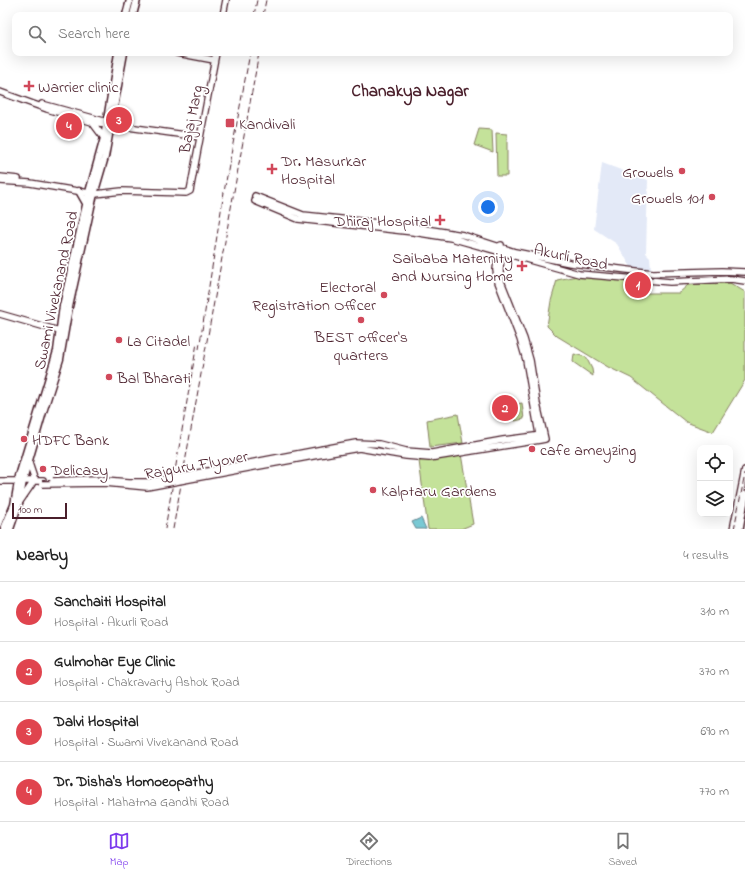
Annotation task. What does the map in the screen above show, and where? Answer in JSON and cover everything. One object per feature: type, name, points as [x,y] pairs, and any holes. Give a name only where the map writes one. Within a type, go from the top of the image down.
[{"type":"highway","points":[[739,529],[745,496]]},
{"type":"main road","points":[[127,12],[130,0]]},
{"type":"main road","points":[[134,12],[137,0]]},
{"type":"main road","name":"Swami Vivekanand Road","points":[[10,529],[19,503],[20,482],[60,359],[63,332],[63,306],[87,205],[94,192],[104,138],[109,124],[108,112],[117,56]]},
{"type":"main road","name":"Swami Vivekanand Road","points":[[4,529],[14,505],[37,413],[63,332],[123,56]]},
{"type":"main road","points":[[80,191],[87,205]]},
{"type":"street","points":[[224,12],[226,0]]},
{"type":"street","points":[[193,56],[214,60]]},
{"type":"street","name":"Bajaj Marg","points":[[94,192],[190,191],[215,56]]},
{"type":"street","points":[[0,88],[48,106],[93,120],[104,138]]},
{"type":"street","points":[[0,92],[47,109],[109,124],[200,137]]},
{"type":"street","points":[[93,120],[108,112]]},
{"type":"street","points":[[0,177],[31,180],[94,192]]},
{"type":"street","points":[[0,182],[30,183],[94,192]]},
{"type":"street","name":"Akurli Road","points":[[255,199],[303,215],[407,226],[463,235],[500,250],[579,274],[670,282],[731,279],[745,281]]},
{"type":"street","name":"Akurli Road","points":[[500,250],[618,270],[653,273],[722,271],[745,272]]},
{"type":"street","name":"Rajguru Flyover","points":[[20,482],[42,483],[95,479],[143,482],[323,452],[356,443],[379,444],[406,451],[432,453],[503,440],[541,437],[526,360],[496,270],[500,250]]},
{"type":"street","points":[[0,314],[63,332]]},
{"type":"street","points":[[19,503],[34,483],[28,460]]},
{"type":"street","points":[[733,529],[745,470]]},
{"type":"street","points":[[0,481],[20,482]]},
{"type":"street","points":[[0,484],[20,482]]},
{"type":"shaded area","points":[[602,163],[648,180],[646,253],[650,257],[651,269],[631,267],[617,244],[594,229]]},
{"type":"green space","points":[[479,129],[492,130],[493,152],[474,145]]},
{"type":"green space","points":[[496,133],[507,134],[507,176],[497,176]]},
{"type":"green space","points":[[577,276],[627,280],[638,293],[679,293],[688,285],[730,283],[745,292],[745,380],[713,432],[686,422],[631,378],[608,367],[557,336],[547,326],[551,301],[557,280]]},
{"type":"green space","points":[[574,354],[586,357],[592,369],[593,376],[573,362]]},
{"type":"green space","points":[[522,403],[524,419],[515,421],[511,405]]},
{"type":"green space","points":[[458,414],[463,443],[430,447],[427,420]]},
{"type":"green space","points":[[461,454],[473,524],[461,529],[428,529],[419,461]]},
{"type":"water","points":[[421,518],[426,529],[416,529],[412,522]]},
{"type":"railway","points":[[255,12],[257,0]]},
{"type":"railway","points":[[264,12],[266,0]]},
{"type":"railway","points":[[199,349],[224,192],[249,56]]},
{"type":"railway","points":[[173,529],[258,56]]},
{"type":"railway","points":[[165,529],[197,343]]},
{"type":"railway","points":[[734,529],[745,474]]},
{"type":"place","name":"Warrier clinic","points":[[29,86]]},
{"type":"place","name":"Dalvi Hospital","points":[[119,120]]},
{"type":"place","name":"Kandivali","points":[[230,123]]},
{"type":"place","name":"Dr. Disha's Homoeopathy","points":[[69,126]]},
{"type":"place","name":"Dr. Masurkar Hospital","points":[[272,169]]},
{"type":"place","name":"Growels","points":[[682,171]]},
{"type":"place","name":"Growels 101","points":[[712,197]]},
{"type":"place","name":"Dhiraj Hospital","points":[[440,220]]},
{"type":"place","name":"Saibaba Maternity and Nursing Home","points":[[522,266]]},
{"type":"place","name":"Sanchaiti Hospital","points":[[638,285]]},
{"type":"place","name":"Electoral Registration Officer","points":[[384,295]]},
{"type":"place","name":"BEST officer's quarters","points":[[361,320]]},
{"type":"place","name":"La Citadel","points":[[119,340]]},
{"type":"place","name":"Bal Bharati","points":[[109,377]]},
{"type":"place","name":"Gulmohar Eye Clinic","points":[[505,408]]},
{"type":"place","name":"HDFC Bank","points":[[24,439]]},
{"type":"place","name":"cafe ameyzing","points":[[532,449]]},
{"type":"place","name":"Delicasy","points":[[43,469]]},
{"type":"place","name":"Kalptaru Gardens","points":[[373,490]]},
{"type":"district","name":"Chanakya Nagar","points":[[410,90]]}]
